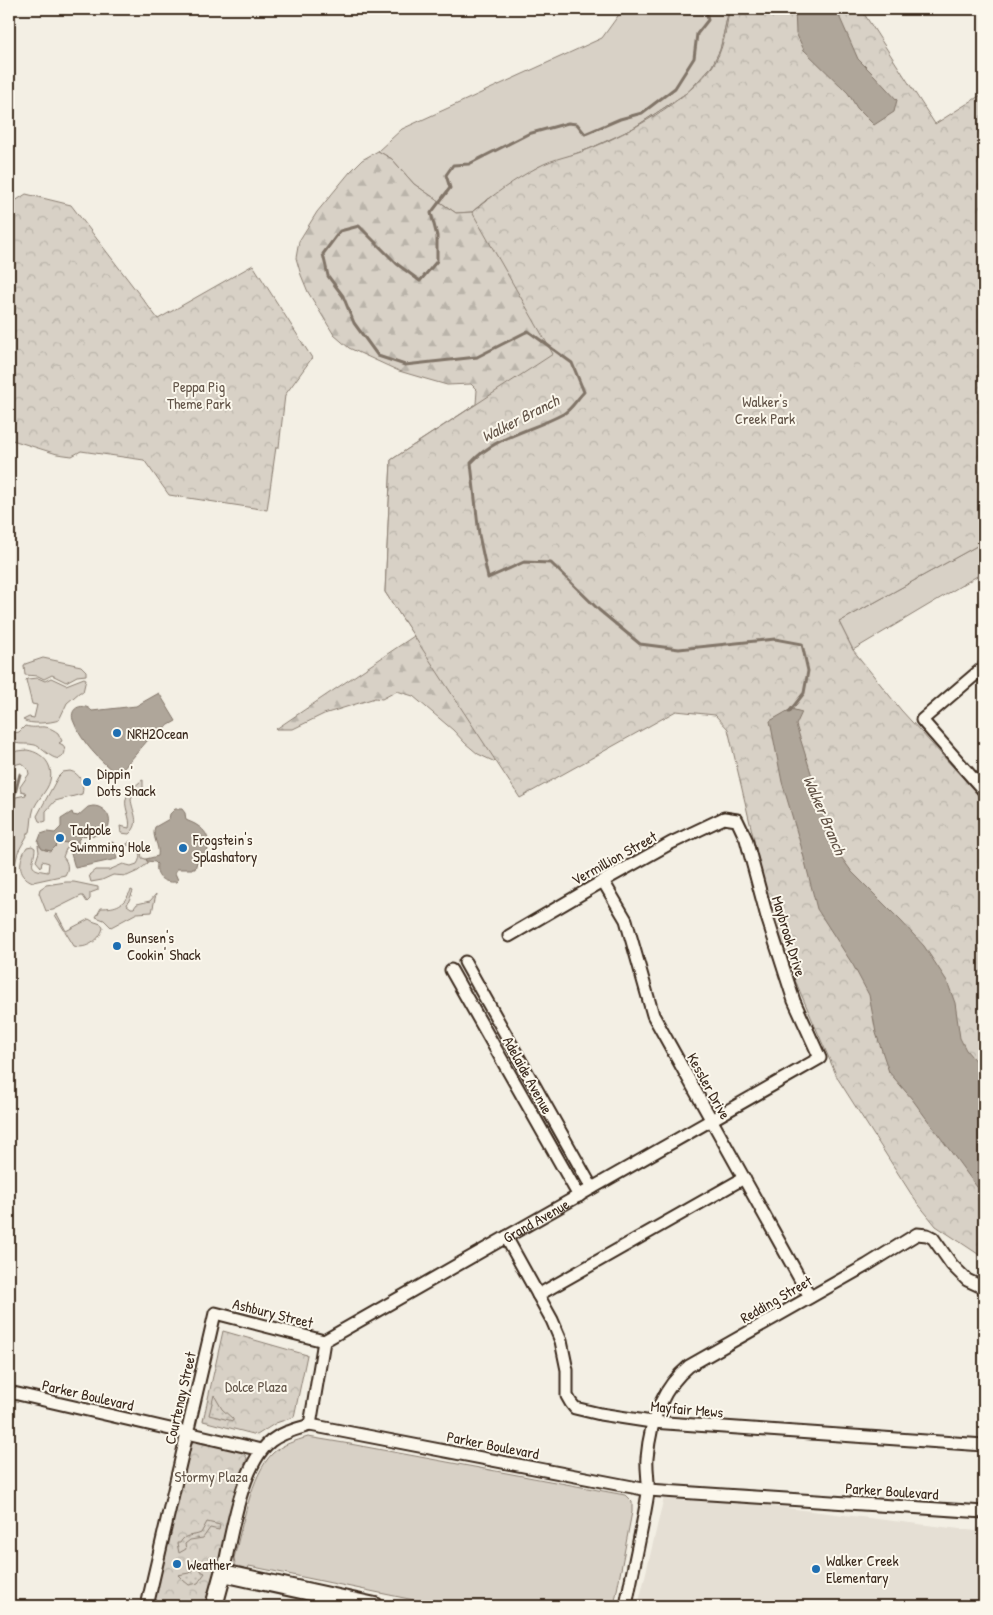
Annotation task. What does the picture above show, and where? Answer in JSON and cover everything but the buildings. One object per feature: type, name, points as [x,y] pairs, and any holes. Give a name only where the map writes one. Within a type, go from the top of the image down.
[{"type":"street","points":[[984,667],[922,720],[984,791]]},
{"type":"street","name":"Vermillion Street","points":[[509,936],[671,843],[724,818],[737,820]]},
{"type":"street","name":"Maybrook Drive","points":[[737,820],[746,839],[767,917],[794,1002],[820,1058]]},
{"type":"street","name":"Kessler Drive","points":[[603,881],[626,920],[653,1015],[810,1297]]},
{"type":"street","name":"Adelaide Avenue","points":[[465,962],[592,1188]]},
{"type":"street","name":"Adelaide Avenue","points":[[451,970],[579,1196]]},
{"type":"street","name":"Grand Avenue","points":[[324,1341],[820,1058]]},
{"type":"street","points":[[538,1295],[744,1178]]},
{"type":"street","name":"Redding Street","points":[[626,1606],[648,1490],[647,1459],[652,1422],[670,1386],[678,1375],[689,1366],[917,1234],[928,1235],[933,1238],[952,1266],[968,1280],[984,1288]]},
{"type":"street","name":"Mayfair Mews","points":[[506,1237],[552,1320],[561,1342],[567,1370],[567,1396],[575,1408],[652,1422],[984,1445]]},
{"type":"street","name":"Ashbury Street","points":[[214,1313],[324,1341]]},
{"type":"street","name":"Courtenay Street","points":[[147,1606],[214,1313]]},
{"type":"street","points":[[310,1425],[324,1341]]},
{"type":"street","name":"Parker Boulevard","points":[[9,1392],[261,1450],[272,1440],[287,1432],[310,1425],[648,1490],[984,1512]]},
{"type":"street","points":[[214,1606],[243,1490],[251,1467],[261,1450]]},
{"type":"street","points":[[222,1573],[375,1606]]},
{"type":"shaded area","points":[[795,9],[836,9],[858,59],[897,100],[894,112],[874,125],[857,108],[848,93],[804,50],[796,33]]},
{"type":"shaded area","name":"NRH2Ocean","points":[[159,693],[176,721],[153,734],[118,775],[104,764],[81,736],[73,720],[73,712],[81,706],[92,711],[136,706]]},
{"type":"shaded area","points":[[791,709],[802,712],[796,725],[831,843],[852,872],[924,946],[947,981],[955,1003],[960,1038],[966,1050],[984,1071],[984,1192],[977,1187],[912,1099],[889,1072],[876,1033],[869,995],[853,965],[817,909],[782,782],[770,721]]},
{"type":"shaded area","name":"Tadpole Swimming Hole","points":[[93,806],[106,812],[109,825],[100,834],[82,836],[78,840],[79,846],[84,849],[113,842],[117,859],[75,868],[68,843],[60,842],[51,851],[42,849],[38,842],[41,834],[47,832],[55,833],[61,827],[61,819],[72,812],[73,815],[78,816],[88,807]]},
{"type":"shaded area","name":"Frogstein's Splashatory","points":[[175,809],[182,809],[186,820],[195,824],[206,833],[208,846],[205,860],[197,862],[195,869],[177,869],[175,873],[178,880],[171,882],[159,876],[155,862],[147,861],[146,859],[158,856],[154,834],[155,827],[169,819],[170,814]]},
{"type":"shaded area","name":"Walker Creek Elementary","points":[[665,1493],[984,1532],[984,1606],[638,1606]]},
{"type":"green space","points":[[623,9],[729,9],[720,50],[712,66],[688,92],[632,129],[589,149],[538,167],[484,202],[472,212],[456,213],[414,184],[392,159],[378,151],[402,129],[602,38]]},
{"type":"green space","points":[[729,9],[761,9],[565,263],[510,755],[493,761],[478,754],[413,696],[397,691],[382,699],[375,698],[324,714],[293,729],[276,729],[414,636],[385,592],[391,460],[476,404],[477,390],[471,384],[447,385],[399,371],[349,348],[334,335],[308,292],[296,258],[299,241],[317,212],[362,160],[378,151],[392,159],[414,184],[456,213],[472,212],[484,202],[538,167],[589,149],[632,129],[688,92],[712,66],[720,50]]},
{"type":"green space","name":"Walker's Creek Park","points":[[729,9],[861,9],[935,124],[984,93],[984,542],[839,622],[853,650],[901,710],[984,801],[984,1258],[936,1226],[915,1200],[838,1079],[791,971],[763,879],[728,729],[715,715],[676,711],[520,798],[385,592],[391,460],[553,354],[472,212],[529,172],[550,161],[605,142],[672,104],[701,80],[716,61],[724,39]]},
{"type":"green space","name":"Peppa Pig Theme Park","points":[[26,194],[71,205],[158,319],[253,265],[312,358],[285,395],[279,447],[276,447],[267,510],[169,495],[144,460],[81,451],[72,456],[57,454],[9,439],[9,220],[12,203]]},
{"type":"green space","points":[[984,542],[984,572],[853,650],[839,622]]},
{"type":"green space","points":[[43,658],[81,666],[86,671],[86,675],[77,676],[66,682],[52,675],[44,679],[38,676],[25,675],[25,664]]},
{"type":"green space","points":[[38,678],[45,681],[51,678],[66,685],[84,678],[86,679],[83,692],[80,692],[67,703],[59,720],[46,723],[30,723],[23,720],[29,717],[34,718],[37,705],[32,704],[26,680]]},
{"type":"green space","points":[[25,726],[45,727],[58,733],[62,741],[59,743],[65,749],[63,756],[60,758],[53,757],[38,746],[15,743],[14,733],[19,732]]},
{"type":"green space","points":[[27,750],[40,755],[48,763],[51,775],[47,788],[34,808],[30,832],[26,834],[27,836],[18,852],[13,873],[9,876],[9,827],[13,822],[16,797],[26,795],[25,792],[21,791],[20,787],[29,774],[28,769],[21,763],[14,765],[13,774],[16,780],[10,790],[9,799],[9,755],[17,751]]},
{"type":"green space","points":[[70,771],[77,774],[81,780],[82,794],[55,801],[46,811],[46,821],[39,821],[37,816],[58,777],[63,772]]},
{"type":"green space","points":[[143,780],[143,790],[136,791],[131,799],[136,822],[135,826],[129,834],[121,833],[120,826],[129,828],[130,824],[126,804],[127,796]]},
{"type":"green space","points":[[62,841],[70,846],[66,849],[63,857],[67,866],[65,875],[33,882],[24,876],[21,862],[27,847],[32,846],[35,848],[33,867],[48,872],[49,863],[42,861],[41,867],[36,861],[39,852],[38,845],[45,850],[51,851],[57,843]]},
{"type":"green space","points":[[130,841],[140,847],[142,858],[146,859],[148,863],[138,871],[127,876],[113,875],[91,882],[89,875],[95,870],[109,870],[123,864],[131,866],[137,864],[140,853],[133,844],[125,846]]},
{"type":"green space","points":[[66,882],[98,887],[98,890],[90,893],[90,899],[87,902],[81,896],[53,910],[46,911],[39,893],[40,889],[46,885]]},
{"type":"green space","points":[[131,890],[133,891],[127,905],[131,908],[134,908],[137,904],[150,901],[156,894],[152,912],[137,913],[111,927],[104,920],[96,917],[101,908],[116,906],[123,902]]},
{"type":"green space","points":[[57,914],[66,931],[89,919],[101,924],[103,928],[99,936],[92,943],[83,947],[74,946],[55,915]]},
{"type":"green space","name":"Dolce Plaza","points":[[223,1331],[307,1355],[294,1417],[276,1423],[257,1435],[203,1421]]},
{"type":"green space","points":[[214,1395],[222,1409],[233,1421],[209,1415]]},
{"type":"green space","points":[[308,1437],[625,1495],[632,1502],[632,1512],[614,1606],[443,1606],[249,1566],[247,1572],[236,1569],[234,1558],[248,1502],[265,1462],[281,1447]]},
{"type":"green space","name":"Stormy Plaza","points":[[197,1440],[243,1452],[247,1458],[236,1488],[210,1606],[153,1606],[189,1444]]},
{"type":"green space","points":[[207,1522],[220,1525],[219,1530],[210,1528],[203,1538],[190,1540],[185,1544],[186,1549],[179,1553],[177,1543],[180,1543],[187,1536],[201,1533]]},
{"type":"green space","points":[[194,1568],[201,1569],[205,1573],[198,1583],[189,1585],[178,1575],[189,1573]]},
{"type":"waterway","name":"Walker Branch","points":[[706,9],[708,20],[697,34],[694,58],[675,88],[642,113],[620,119],[585,134],[577,124],[568,123],[528,134],[469,164],[453,165],[446,175],[450,188],[431,213],[437,236],[437,261],[420,281],[397,264],[359,226],[340,231],[323,254],[328,276],[343,296],[354,323],[378,356],[405,365],[477,357],[528,331],[572,363],[584,392],[569,410],[551,420],[502,440],[491,446],[471,463],[479,535],[488,578],[524,562],[551,563],[599,610],[640,644],[679,649],[775,639],[802,644],[808,671],[804,693],[789,712]]},
{"type":"waterway","points":[[9,817],[20,774]]},
{"type":"place","name":"NRH2Ocean","points":[[117,733]]},
{"type":"place","name":"Dippin' Dots Shack","points":[[87,782]]},
{"type":"place","name":"Tadpole Swimming Hole","points":[[60,838]]},
{"type":"place","name":"Frogstein's Splashatory","points":[[183,848]]},
{"type":"place","name":"Bunsen's Cookin' Shack","points":[[117,946]]},
{"type":"place","name":"Weather","points":[[177,1564]]},
{"type":"place","name":"Walker Creek Elementary","points":[[816,1569]]}]
